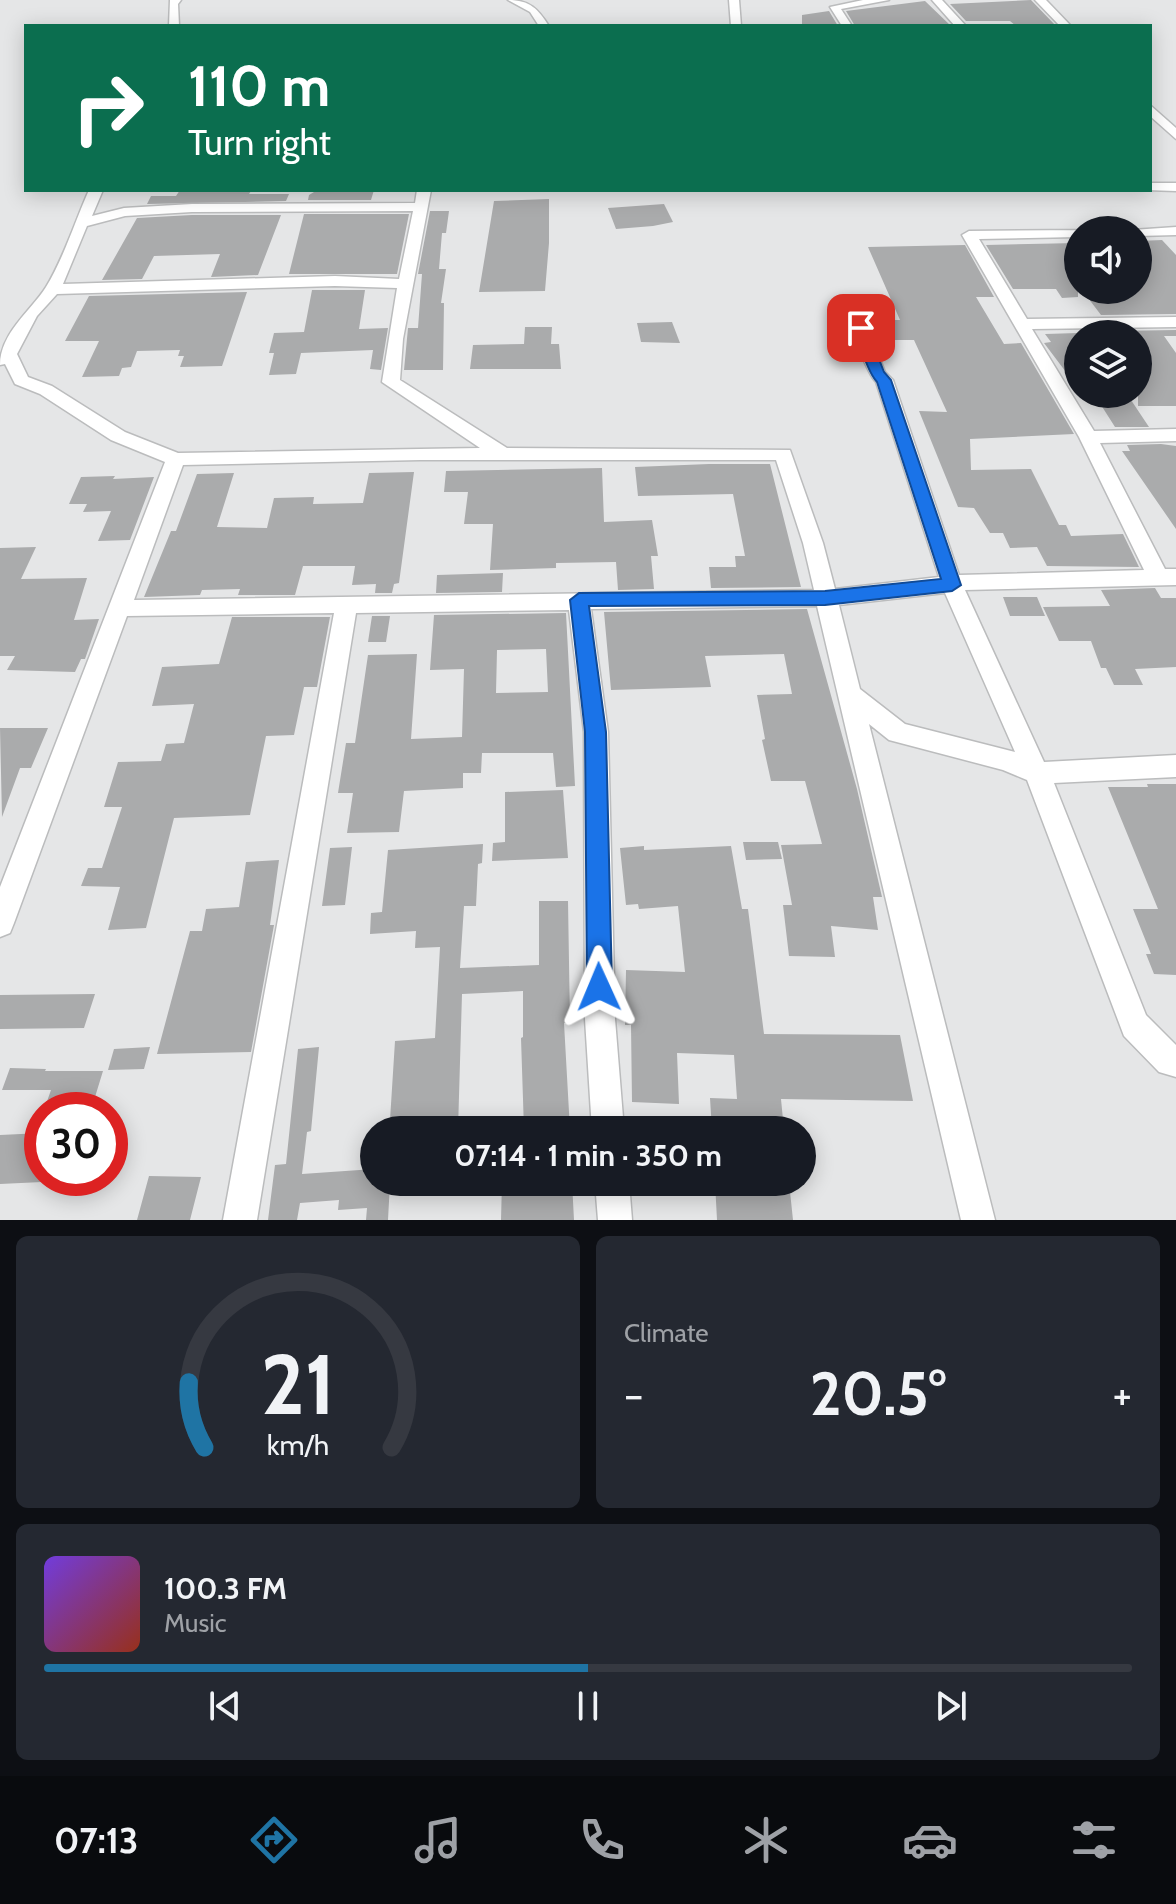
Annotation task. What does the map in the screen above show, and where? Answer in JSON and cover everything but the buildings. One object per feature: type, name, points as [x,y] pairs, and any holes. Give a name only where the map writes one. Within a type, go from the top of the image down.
[{"type":"street","points":[[174,24],[173,3],[176,0]]},
{"type":"street","points":[[513,0],[534,10],[543,24]]},
{"type":"street","points":[[734,0],[736,24]]},
{"type":"street","points":[[846,24],[835,7],[884,0]]},
{"type":"street","points":[[937,0],[959,24]]},
{"type":"street","points":[[1040,0],[1064,24]]},
{"type":"street","points":[[1152,111],[1176,135]]},
{"type":"street","points":[[1152,187],[1176,187]]},
{"type":"street","points":[[95,192],[53,289],[30,314],[4,357],[21,380],[46,390],[118,436],[176,459],[783,454],[813,543],[978,1220]]},
{"type":"street","points":[[83,223],[124,212],[423,199],[395,339],[391,382],[504,454]]},
{"type":"street","points":[[1152,232],[1176,231]]},
{"type":"street","points":[[121,608],[825,598],[952,585],[1168,578],[969,235],[1064,233]]},
{"type":"street","points":[[53,289],[335,281],[407,284]]},
{"type":"street","points":[[849,302],[872,354],[877,374],[884,380],[952,585],[1037,773],[1135,1025],[1170,1061],[1176,1061]]},
{"type":"street","points":[[1021,324],[1176,322]]},
{"type":"street","points":[[0,327],[20,331]]},
{"type":"street","points":[[1088,437],[1176,435]]},
{"type":"street","points":[[0,923],[176,459]]},
{"type":"street","points":[[579,600],[596,732],[600,1019],[607,1116]]},
{"type":"street","points":[[240,1220],[347,604]]},
{"type":"street","points":[[848,693],[898,733],[1007,760],[1037,773],[1176,766]]},
{"type":"street","points":[[613,1196],[615,1220]]},
{"type":"route","points":[[599,987],[596,732],[579,600],[825,598],[952,585],[884,380],[877,374],[861,328]]}]
